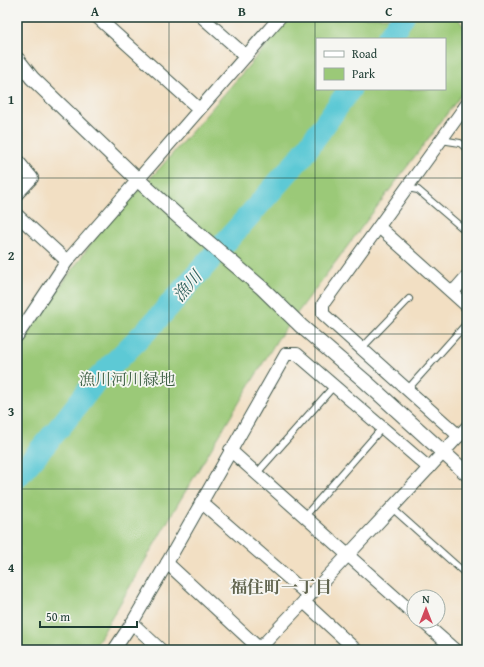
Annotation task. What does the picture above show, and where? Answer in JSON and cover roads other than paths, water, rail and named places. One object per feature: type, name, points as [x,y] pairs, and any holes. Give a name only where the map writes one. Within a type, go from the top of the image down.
[{"type":"street","points":[[97,17],[199,109]]},
{"type":"street","points":[[202,17],[246,56]]},
{"type":"street","points":[[19,328],[67,261],[137,179],[246,56],[273,20]]},
{"type":"street","points":[[17,59],[32,78],[137,179],[262,288],[301,326],[366,382],[467,474]]},
{"type":"street","points":[[167,563],[259,650],[463,432],[407,390],[361,349],[323,314],[323,304],[467,104]]},
{"type":"street","points":[[17,160],[32,178],[17,194]]},
{"type":"street","points":[[17,215],[67,261]]},
{"type":"street","points":[[379,227],[467,306]]},
{"type":"street","points":[[453,292],[467,276]]},
{"type":"street","points":[[114,650],[132,623],[167,563],[286,354],[297,354],[429,468]]},
{"type":"street","points":[[230,450],[306,516],[348,556],[406,607]]},
{"type":"street","points":[[201,502],[307,599],[356,650]]},
{"type":"street","points":[[132,623],[161,650]]},
{"type":"street","points":[[431,629],[455,650]]},
{"type":"lane","points":[[441,140],[460,143],[467,149]]},
{"type":"lane","points":[[407,188],[418,190],[467,232]]},
{"type":"lane","points":[[361,349],[409,299]]},
{"type":"lane","points":[[407,390],[467,323]]},
{"type":"lane","points":[[257,473],[334,386]]},
{"type":"lane","points":[[306,516],[382,428]]},
{"type":"lane","points":[[392,508],[467,575]]},
{"type":"waterway","name":"漁川","points":[[388,38],[403,17]]},
{"type":"waterway","name":"漁川","points":[[17,477],[64,422],[95,382],[152,325],[301,157],[349,90]]},
{"type":"district","name":"福住町一丁目","points":[[281,587]]},
{"type":"park label","name":"漁川河川緑地","points":[[127,379]]}]
